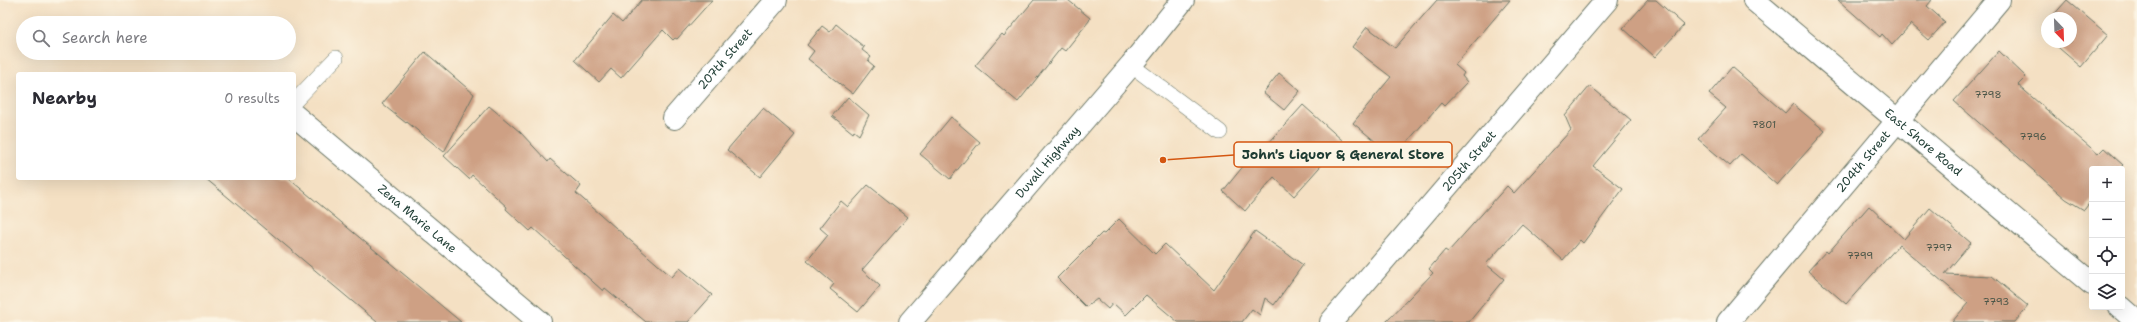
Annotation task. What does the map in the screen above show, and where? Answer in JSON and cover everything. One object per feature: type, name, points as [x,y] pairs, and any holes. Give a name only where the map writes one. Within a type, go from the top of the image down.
[{"type":"street","name":"207th Street","points":[[674,118],[776,0]]},
{"type":"street","name":"Duvall Highway","points":[[910,322],[1131,65],[1183,0]]},
{"type":"street","name":"205th Street","points":[[1331,322],[1607,0]]},
{"type":"street","name":"East Shore Road","points":[[1754,0],[1897,122],[2089,282]]},
{"type":"street","name":"204th Street","points":[[1728,322],[1999,0]]},
{"type":"street","name":"Zena Marie Lane","points":[[296,117],[540,322]]},
{"type":"lane","points":[[296,100],[336,58]]},
{"type":"lane","points":[[1131,65],[1220,132]]},
{"type":"building","points":[[642,0],[712,0],[677,39],[675,38],[673,40],[663,30],[621,78],[611,69],[599,82],[575,60],[613,15],[622,23]]},
{"type":"building","points":[[1034,0],[1068,0],[1090,18],[1065,51],[1061,48],[1018,102],[975,66],[1002,34],[1004,36]]},
{"type":"building","points":[[1437,0],[1510,0],[1455,65],[1464,73],[1462,76],[1467,82],[1444,106],[1441,103],[1394,157],[1353,123],[1391,77],[1352,47],[1367,27],[1395,48]]},
{"type":"building","points":[[1648,0],[1656,0],[1684,25],[1655,57],[1623,28]]},
{"type":"building","points":[[1838,0],[1932,0],[1927,6],[1945,22],[1929,40],[1911,24],[1892,45],[1882,34],[1880,37]]},
{"type":"building","points":[[2067,0],[2108,35],[2081,67],[2059,48],[2077,48],[2077,12],[2056,12]]},
{"type":"building","points":[[836,24],[864,47],[862,50],[871,57],[868,61],[874,66],[853,94],[808,59],[814,51],[807,45],[822,26],[830,32]]},
{"type":"building","points":[[1999,51],[2026,77],[2018,85],[2098,154],[2104,148],[2123,165],[2089,166],[2089,204],[2084,210],[2066,199],[1954,101]]},
{"type":"building","points":[[425,52],[474,94],[444,152],[382,104]]},
{"type":"building","points":[[1732,67],[1785,113],[1793,104],[1825,131],[1777,185],[1741,154],[1730,166],[1698,139],[1726,108],[1709,94]]},
{"type":"building","points":[[1279,73],[1300,91],[1284,110],[1263,93]]},
{"type":"building","points":[[1590,86],[1631,120],[1593,166],[1623,189],[1583,243],[1580,240],[1563,260],[1522,224],[1486,264],[1504,279],[1469,322],[1386,322],[1433,273],[1429,269],[1445,250],[1448,252],[1507,186],[1514,193],[1571,130],[1565,116]]},
{"type":"building","points":[[848,97],[869,115],[859,135],[854,131],[853,133],[832,116]]},
{"type":"building","points":[[1303,105],[1343,141],[1294,196],[1274,177],[1245,211],[1223,191],[1254,153],[1257,156]]},
{"type":"building","points":[[489,106],[520,132],[548,162],[550,159],[581,186],[576,193],[672,277],[680,268],[712,295],[688,322],[646,322],[605,288],[603,291],[533,228],[530,231],[506,209],[507,207],[472,175],[469,179],[444,156]]},
{"type":"building","points":[[763,108],[795,135],[760,177],[727,150]]},
{"type":"building","points":[[951,117],[980,142],[950,179],[920,154]]},
{"type":"building","points":[[207,180],[290,180],[461,322],[377,322]]},
{"type":"building","points":[[868,185],[908,217],[862,270],[880,286],[858,312],[830,289],[834,284],[807,261],[828,235],[820,228],[841,201],[848,207]]},
{"type":"building","points":[[1869,206],[1904,239],[1930,208],[1971,243],[1945,274],[1992,276],[2028,306],[2015,322],[1952,322],[1968,303],[1899,245],[1846,304],[1808,271],[1826,251],[1828,253]]},
{"type":"building","points":[[1119,219],[1155,254],[1165,244],[1214,290],[1255,231],[1303,265],[1274,305],[1265,298],[1260,315],[1252,309],[1242,322],[1178,322],[1146,295],[1126,315],[1113,303],[1108,309],[1097,299],[1086,307],[1057,278],[1102,233],[1104,234]]},
{"type":"place","name":"John's Liquor & General Store","points":[[1163,160]]}]
